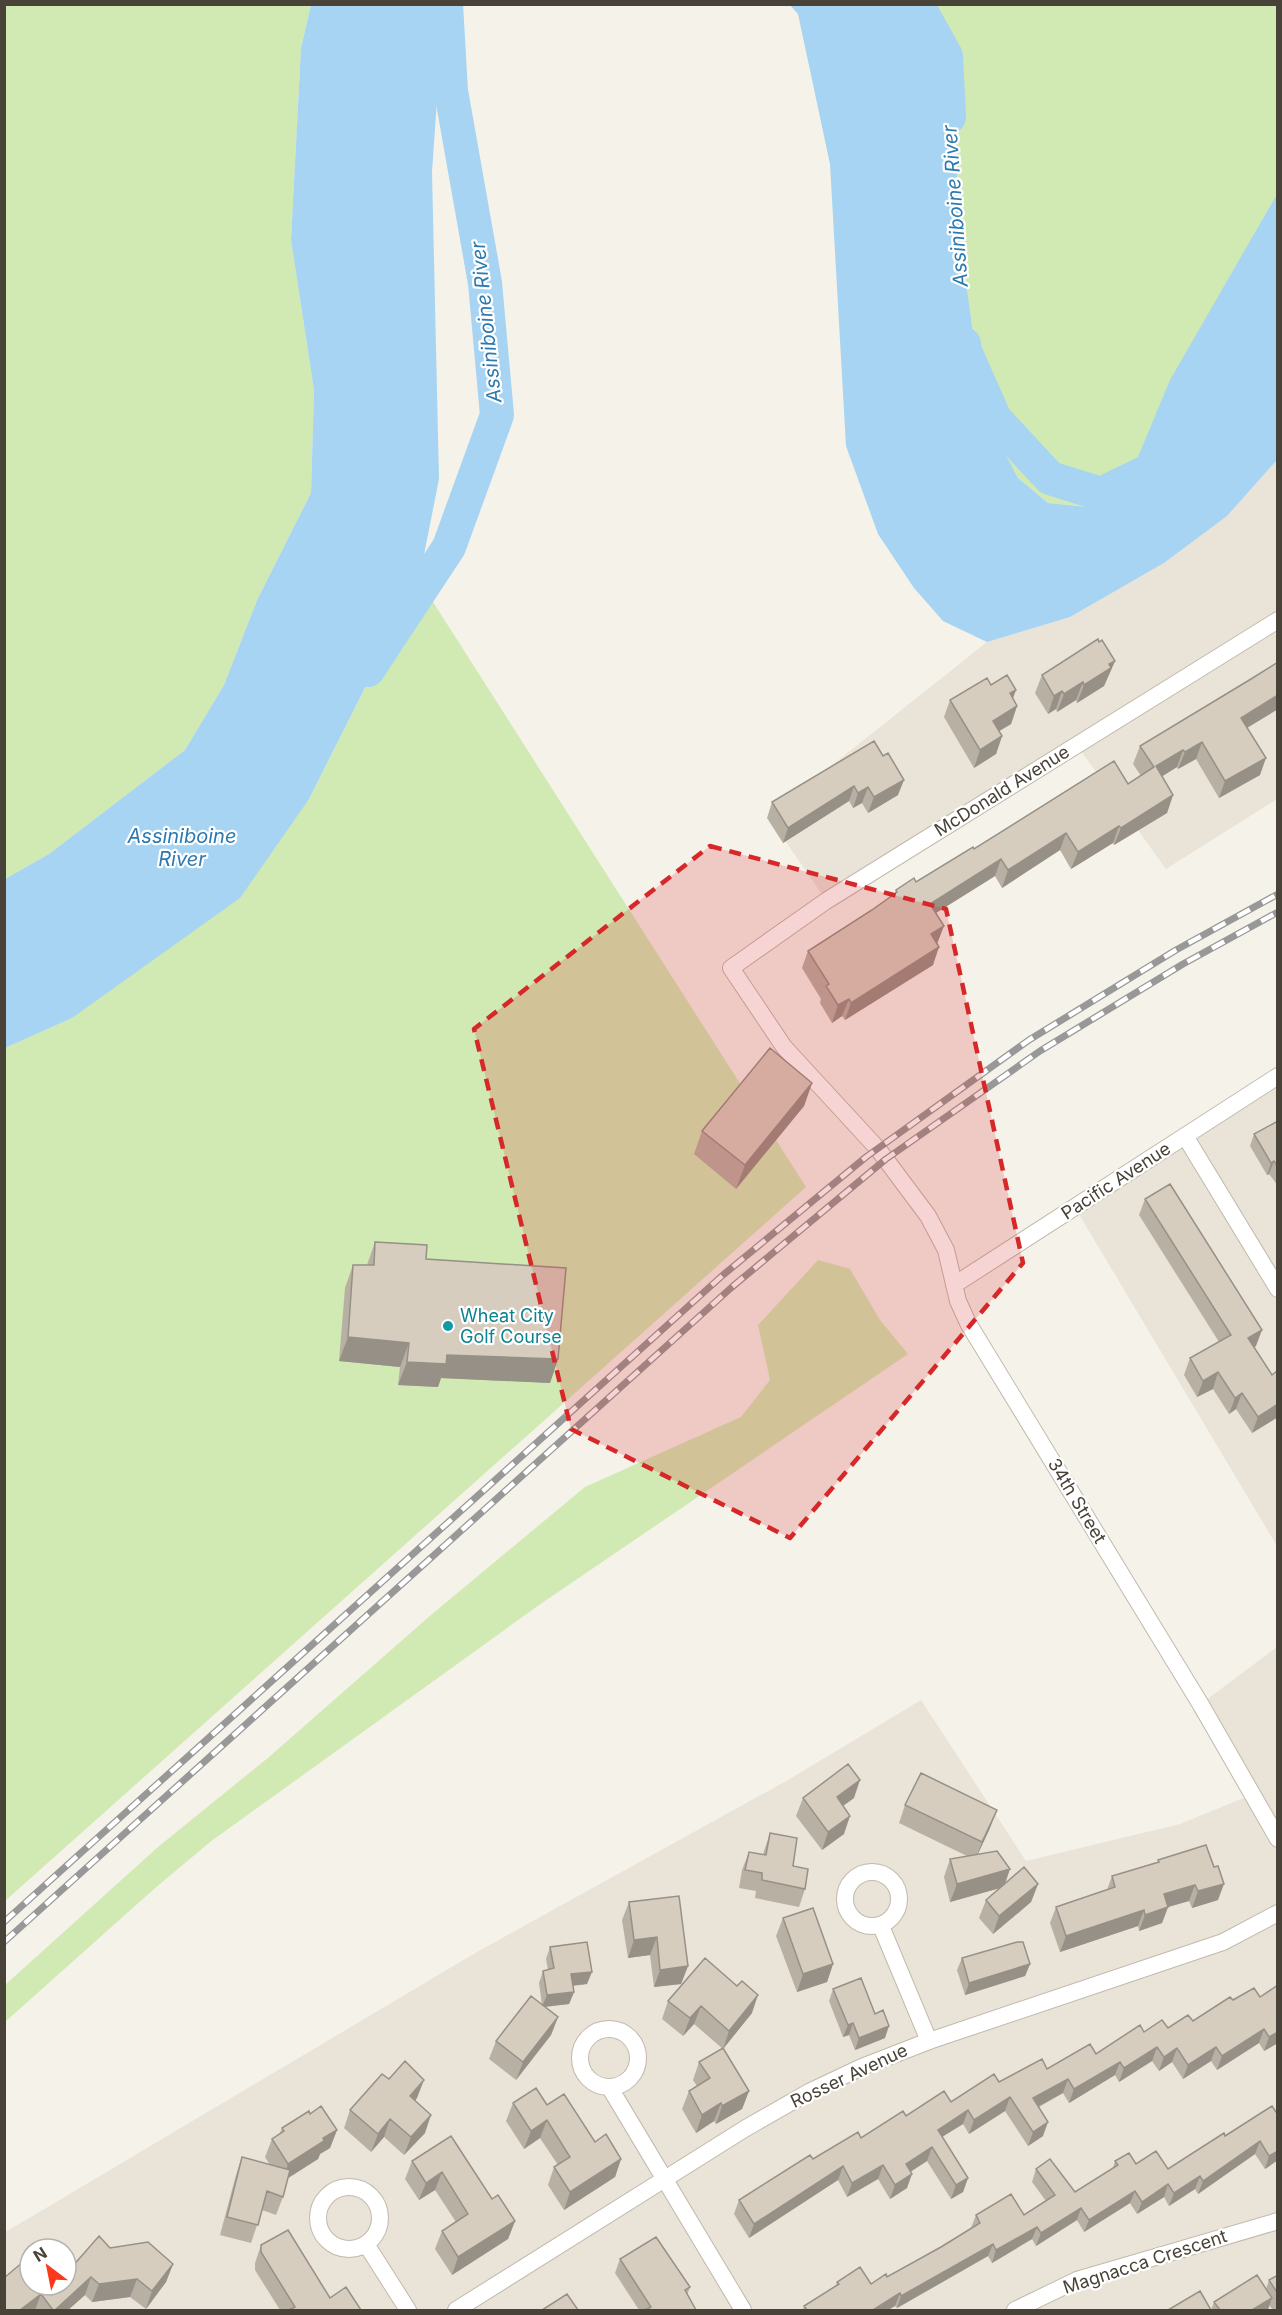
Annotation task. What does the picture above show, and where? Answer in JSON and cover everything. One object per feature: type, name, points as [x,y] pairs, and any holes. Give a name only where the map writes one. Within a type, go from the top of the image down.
[{"type":"street","name":"McDonald Avenue","points":[[731,968],[826,900],[1278,620]]},
{"type":"street","name":"34th Street","points":[[731,968],[784,1047],[882,1154],[928,1216],[940,1236],[958,1301],[968,1323],[1201,1705],[1278,1839]]},
{"type":"street","name":"Pacific Avenue","points":[[954,1285],[1278,1076]]},
{"type":"street","points":[[1185,1136],[1278,1289]]},
{"type":"street","name":"Rosser Avenue","points":[[456,2310],[746,2128],[809,2092],[862,2067],[929,2041],[1223,1942],[1278,1914]]},
{"type":"street","points":[[881,1926],[929,2041]]},
{"type":"street","points":[[610,2088],[743,2310]]},
{"type":"street","name":"Magnacca Crescent","points":[[1015,2310],[1077,2280],[1278,2222]]},
{"type":"street","points":[[366,2244],[408,2310]]},
{"type":"highlighted area","points":[[710,846],[946,909],[1023,1263],[790,1538],[571,1429],[474,1029]]},
{"type":"shaded area","points":[[1277,460],[1277,799],[1166,869],[1076,744],[826,900],[768,816],[987,642],[1070,617],[1164,563],[1227,516]]},
{"type":"shaded area","points":[[1277,1075],[1277,1546],[1074,1206]]},
{"type":"shaded area","points":[[1277,1647],[1277,2310],[5,2310],[4,2233],[477,1952],[788,1780],[921,1700],[1026,1861],[1180,1824],[1246,1797],[1193,1710]]},
{"type":"green space","points":[[5,5],[311,5],[301,48],[291,240],[314,390],[311,493],[258,598],[224,685],[185,750],[49,854],[5,879]]},
{"type":"green space","points":[[925,5],[1277,5],[1277,194],[1171,380],[1135,464],[1087,507],[1048,503],[1018,478],[984,413],[960,238],[953,91]]},
{"type":"green space","name":"Wheat City Golf Course","points":[[419,580],[806,1187],[5,1901],[5,1048],[72,1018],[309,799]]},
{"type":"green space","points":[[818,1260],[850,1269],[880,1320],[908,1354],[539,1605],[210,1842],[5,2022],[5,1985],[158,1847],[269,1757],[431,1615],[585,1487],[741,1417],[770,1380],[758,1325]]},
{"type":"water","name":"Assiniboine River","points":[[925,4],[953,91],[960,238],[984,413],[1018,478],[1048,503],[1087,507],[1135,464],[1170,380],[1277,194],[1277,460],[1227,516],[1164,563],[1070,617],[987,642],[943,621],[914,588],[878,534],[846,446],[830,164],[798,14],[790,5]]},
{"type":"water","name":"Assiniboine River","points":[[311,5],[459,5],[441,42],[432,172],[439,479],[419,580],[309,799],[240,898],[72,1018],[5,1048],[5,879],[49,854],[185,750],[224,685],[258,598],[311,493],[314,390],[291,240],[301,48]]},
{"type":"building","points":[[1098,639],[1099,642],[1102,640],[1115,661],[1109,664],[1111,668],[1084,685],[1083,682],[1064,694],[1062,691],[1054,696],[1042,675]]},
{"type":"building","points":[[1278,662],[1278,695],[1241,718],[1266,758],[1225,781],[1202,742],[1185,752],[1183,750],[1156,766],[1173,795],[1078,852],[1066,833],[1008,870],[1001,859],[930,904],[944,926],[931,934],[939,947],[851,1003],[849,999],[838,1005],[826,986],[829,984],[808,951],[872,910],[914,878],[916,882],[973,847],[974,849],[1114,761],[1128,784],[1154,767],[1140,746]]},
{"type":"building","points":[[1007,675],[1016,690],[1010,693],[1017,706],[993,721],[1002,736],[980,750],[950,700],[987,678],[991,685]]},
{"type":"building","points":[[874,741],[883,756],[888,753],[904,780],[874,797],[868,787],[858,793],[854,786],[788,828],[772,802]]},
{"type":"building","points":[[770,1048],[812,1083],[745,1165],[702,1131]]},
{"type":"building","points":[[1278,1121],[1278,1167],[1274,1161],[1271,1163],[1254,1134]]},
{"type":"building","points":[[1170,1184],[1262,1330],[1248,1338],[1272,1375],[1278,1370],[1278,1404],[1258,1417],[1242,1393],[1235,1398],[1218,1372],[1203,1381],[1190,1358],[1231,1335],[1145,1199]]},
{"type":"building","name":"Wheat City Golf Course","points":[[375,1242],[427,1245],[426,1259],[566,1268],[558,1359],[447,1355],[446,1364],[407,1362],[409,1343],[348,1337],[353,1265],[374,1265]]},
{"type":"building","points":[[848,1764],[860,1780],[837,1797],[850,1816],[828,1832],[803,1798]]},
{"type":"building","points":[[921,1773],[997,1810],[982,1842],[905,1805]]},
{"type":"building","points":[[770,1833],[797,1838],[793,1866],[808,1869],[805,1889],[762,1880],[762,1873],[745,1870],[749,1852],[766,1855]]},
{"type":"building","points":[[1206,1845],[1214,1867],[1218,1866],[1224,1884],[1198,1891],[1195,1885],[1164,1894],[1168,1907],[1145,1915],[1144,1910],[1066,1936],[1056,1907],[1115,1887],[1112,1876]]},
{"type":"building","points":[[997,1851],[1010,1869],[957,1884],[950,1859]]},
{"type":"building","points":[[1024,1867],[1038,1884],[999,1916],[986,1900]]},
{"type":"building","points":[[679,1896],[688,1966],[660,1970],[657,1937],[634,1940],[629,1902]]},
{"type":"building","points":[[813,1908],[833,1964],[803,1974],[783,1918]]},
{"type":"building","points":[[587,1942],[592,1972],[571,1974],[574,1992],[547,1995],[543,1971],[554,1968],[550,1947]]},
{"type":"building","points":[[1023,1942],[1030,1964],[969,1983],[962,1958]]},
{"type":"building","points":[[705,1958],[737,1986],[742,1981],[758,1995],[729,2031],[701,2006],[690,2018],[668,2001]]},
{"type":"building","points":[[861,1978],[875,2014],[883,2010],[889,2026],[859,2038],[853,2023],[848,2025],[833,1989]]},
{"type":"building","points":[[1278,1985],[1278,2032],[1269,2037],[1264,2029],[1222,2056],[1216,2047],[1188,2065],[1177,2048],[1164,2057],[1157,2047],[1124,2068],[1120,2062],[1074,2089],[1068,2079],[1033,2098],[1048,2122],[1033,2132],[1010,2097],[974,2120],[968,2110],[938,2130],[968,2178],[956,2185],[932,2147],[906,2164],[912,2174],[895,2185],[883,2165],[852,2183],[843,2166],[754,2224],[739,2200],[810,2155],[813,2159],[858,2132],[861,2138],[903,2111],[906,2116],[944,2091],[951,2102],[994,2074],[999,2082],[1042,2059],[1047,2069],[1090,2044],[1096,2054],[1140,2025],[1144,2032],[1162,2020],[1168,2028],[1188,2015],[1193,2021],[1230,1997],[1233,2000],[1254,1988],[1260,1997]]},
{"type":"building","points":[[531,1996],[558,2017],[523,2062],[496,2041]]},
{"type":"building","points":[[723,2048],[749,2091],[722,2106],[721,2103],[702,2115],[689,2091],[710,2078],[699,2062]]},
{"type":"building","points":[[405,2061],[424,2080],[410,2096],[431,2115],[411,2137],[390,2119],[378,2134],[350,2110],[382,2074],[389,2079]]},
{"type":"building","points":[[536,2088],[547,2105],[564,2094],[595,2142],[606,2134],[621,2159],[570,2192],[554,2167],[570,2157],[547,2120],[531,2131],[513,2103]]},
{"type":"building","points":[[321,2106],[337,2130],[288,2164],[272,2139],[284,2131],[282,2128]]},
{"type":"building","points":[[1272,2106],[1278,2115],[1278,2151],[1269,2156],[1260,2141],[1203,2181],[1200,2176],[1174,2193],[1168,2184],[1142,2202],[1135,2191],[1089,2220],[1081,2208],[1041,2233],[1037,2227],[996,2250],[993,2244],[901,2296],[900,2293],[873,2310],[807,2310],[804,2306],[839,2284],[837,2282],[860,2267],[871,2284],[886,2274],[887,2277],[980,2223],[976,2215],[1011,2194],[1024,2215],[1055,2195],[1036,2169],[1050,2159],[1075,2192],[1118,2165],[1115,2161],[1129,2153],[1136,2164],[1156,2151],[1168,2169]]},
{"type":"building","points":[[451,2136],[492,2199],[498,2195],[515,2221],[458,2257],[442,2231],[468,2214],[442,2172],[426,2183],[412,2161]]},
{"type":"building","points":[[242,2157],[290,2170],[283,2197],[267,2191],[258,2225],[227,2217]]},
{"type":"building","points":[[288,2230],[330,2298],[346,2287],[361,2310],[289,2310],[295,2307],[261,2252],[261,2245]]},
{"type":"building","points":[[99,2236],[110,2248],[148,2242],[173,2264],[152,2291],[137,2279],[99,2284],[91,2277],[78,2289],[78,2260]]},
{"type":"building","points":[[656,2237],[690,2287],[685,2290],[696,2310],[645,2310],[651,2307],[620,2259]]},
{"type":"building","points":[[18,2266],[18,2297],[37,2297],[20,2310],[4,2310],[4,2278]]},
{"type":"building","points":[[1257,2275],[1272,2298],[1252,2310],[1220,2310],[1214,2302]]},
{"type":"building","points":[[1278,2275],[1278,2294],[1269,2280]]},
{"type":"building","points":[[1200,2291],[1211,2310],[1168,2310]]},
{"type":"building","points":[[567,2294],[578,2310],[542,2310]]},
{"type":"building","points":[[43,2297],[69,2297],[55,2310]]},
{"type":"waterway","name":"Assiniboine River","points":[[368,670],[449,547],[497,415],[485,283],[451,91],[446,4]]},
{"type":"waterway","name":"Assiniboine River","points":[[917,4],[946,56],[949,117]]},
{"type":"waterway","name":"Assiniboine River","points":[[964,344],[995,419],[1050,478],[1101,494],[1142,474]]},
{"type":"railway","points":[[4,1922],[723,1275],[866,1157],[1029,1040],[1176,950],[1278,894]]},
{"type":"railway","points":[[4,1942],[732,1287],[886,1159],[1040,1051],[1183,964],[1278,912]]},
{"type":"place","name":"Wheat City Golf Course","points":[[448,1326]]}]
